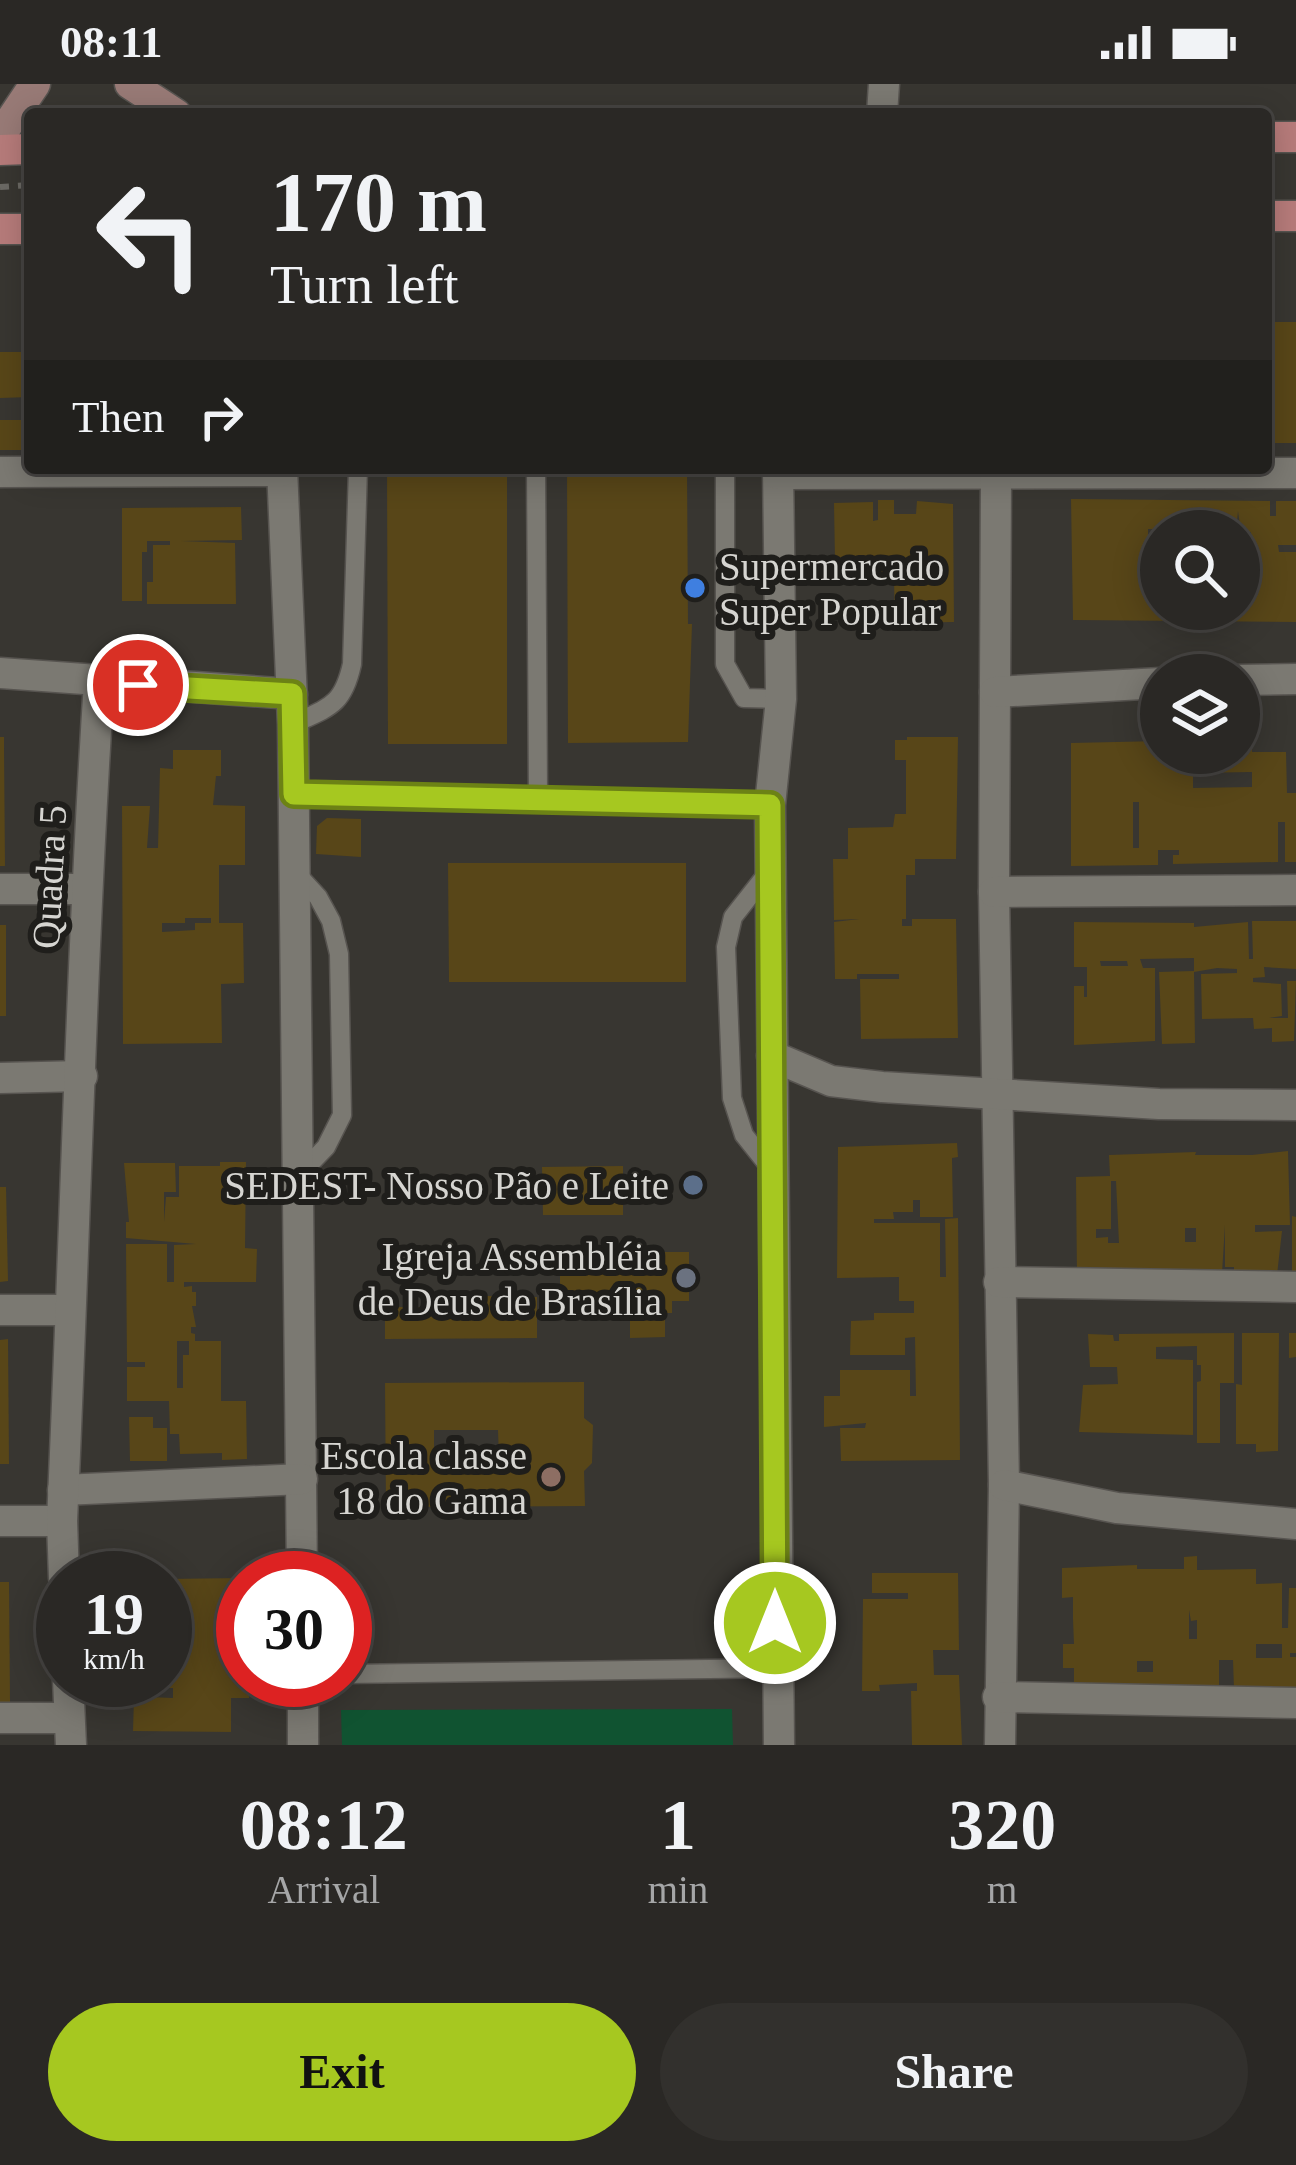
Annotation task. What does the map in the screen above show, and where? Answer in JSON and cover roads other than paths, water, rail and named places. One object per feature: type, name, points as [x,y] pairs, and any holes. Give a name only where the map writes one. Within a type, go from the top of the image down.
[{"type":"street","points":[[0,136],[35,84]]},
{"type":"street","points":[[130,84],[167,108]]},
{"type":"street","points":[[282,474],[293,710],[302,1551]]},
{"type":"street","points":[[778,474],[781,699],[770,805],[770,869],[779,1745]]},
{"type":"street","points":[[909,474],[1196,474]]},
{"type":"street","points":[[996,476],[994,892],[1004,1485],[1000,1745]]},
{"type":"street","points":[[0,673],[293,710]]},
{"type":"street","points":[[1260,680],[1296,679]]},
{"type":"street","name":"Quadra 5","points":[[64,1551],[86,889],[99,682]]},
{"type":"street","points":[[995,692],[1140,684]]},
{"type":"street","points":[[0,889],[86,889]]},
{"type":"street","points":[[994,892],[1296,890]]},
{"type":"street","points":[[772,1056],[831,1081],[1159,1104],[1296,1105]]},
{"type":"street","points":[[0,1078],[82,1076]]},
{"type":"street","points":[[999,1282],[1296,1287]]},
{"type":"street","points":[[0,1310],[70,1310]]},
{"type":"street","points":[[0,1521],[63,1506],[302,1479]]},
{"type":"street","points":[[1004,1485],[1118,1508],[1296,1524]]},
{"type":"street","points":[[998,1697],[1296,1702]]},
{"type":"street","points":[[303,1707],[303,1745]]},
{"type":"street","points":[[0,1718],[70,1731]]},
{"type":"lane","points":[[293,710],[332,706],[346,691],[352,664],[358,474]]},
{"type":"lane","points":[[536,474],[538,798]]},
{"type":"lane","points":[[724,474],[724,664],[744,698],[781,699]]},
{"type":"lane","points":[[294,794],[770,805]]},
{"type":"lane","points":[[770,869],[734,917],[726,947],[732,1098],[744,1135],[772,1171]]},
{"type":"lane","points":[[295,872],[325,909],[339,954],[342,1115],[326,1147],[298,1176]]},
{"type":"lane","points":[[372,1674],[776,1668]]},
{"type":"place","name":"Supermercado Super Popular","points":[[695,588]]},
{"type":"place","name":"SEDEST- Nosso Pão e Leite","points":[[693,1185]]},
{"type":"place","name":"Igreja Assembléia de Deus de Brasília","points":[[686,1278]]},
{"type":"place","name":"Escola classe 18 do Gama","points":[[551,1477]]}]
